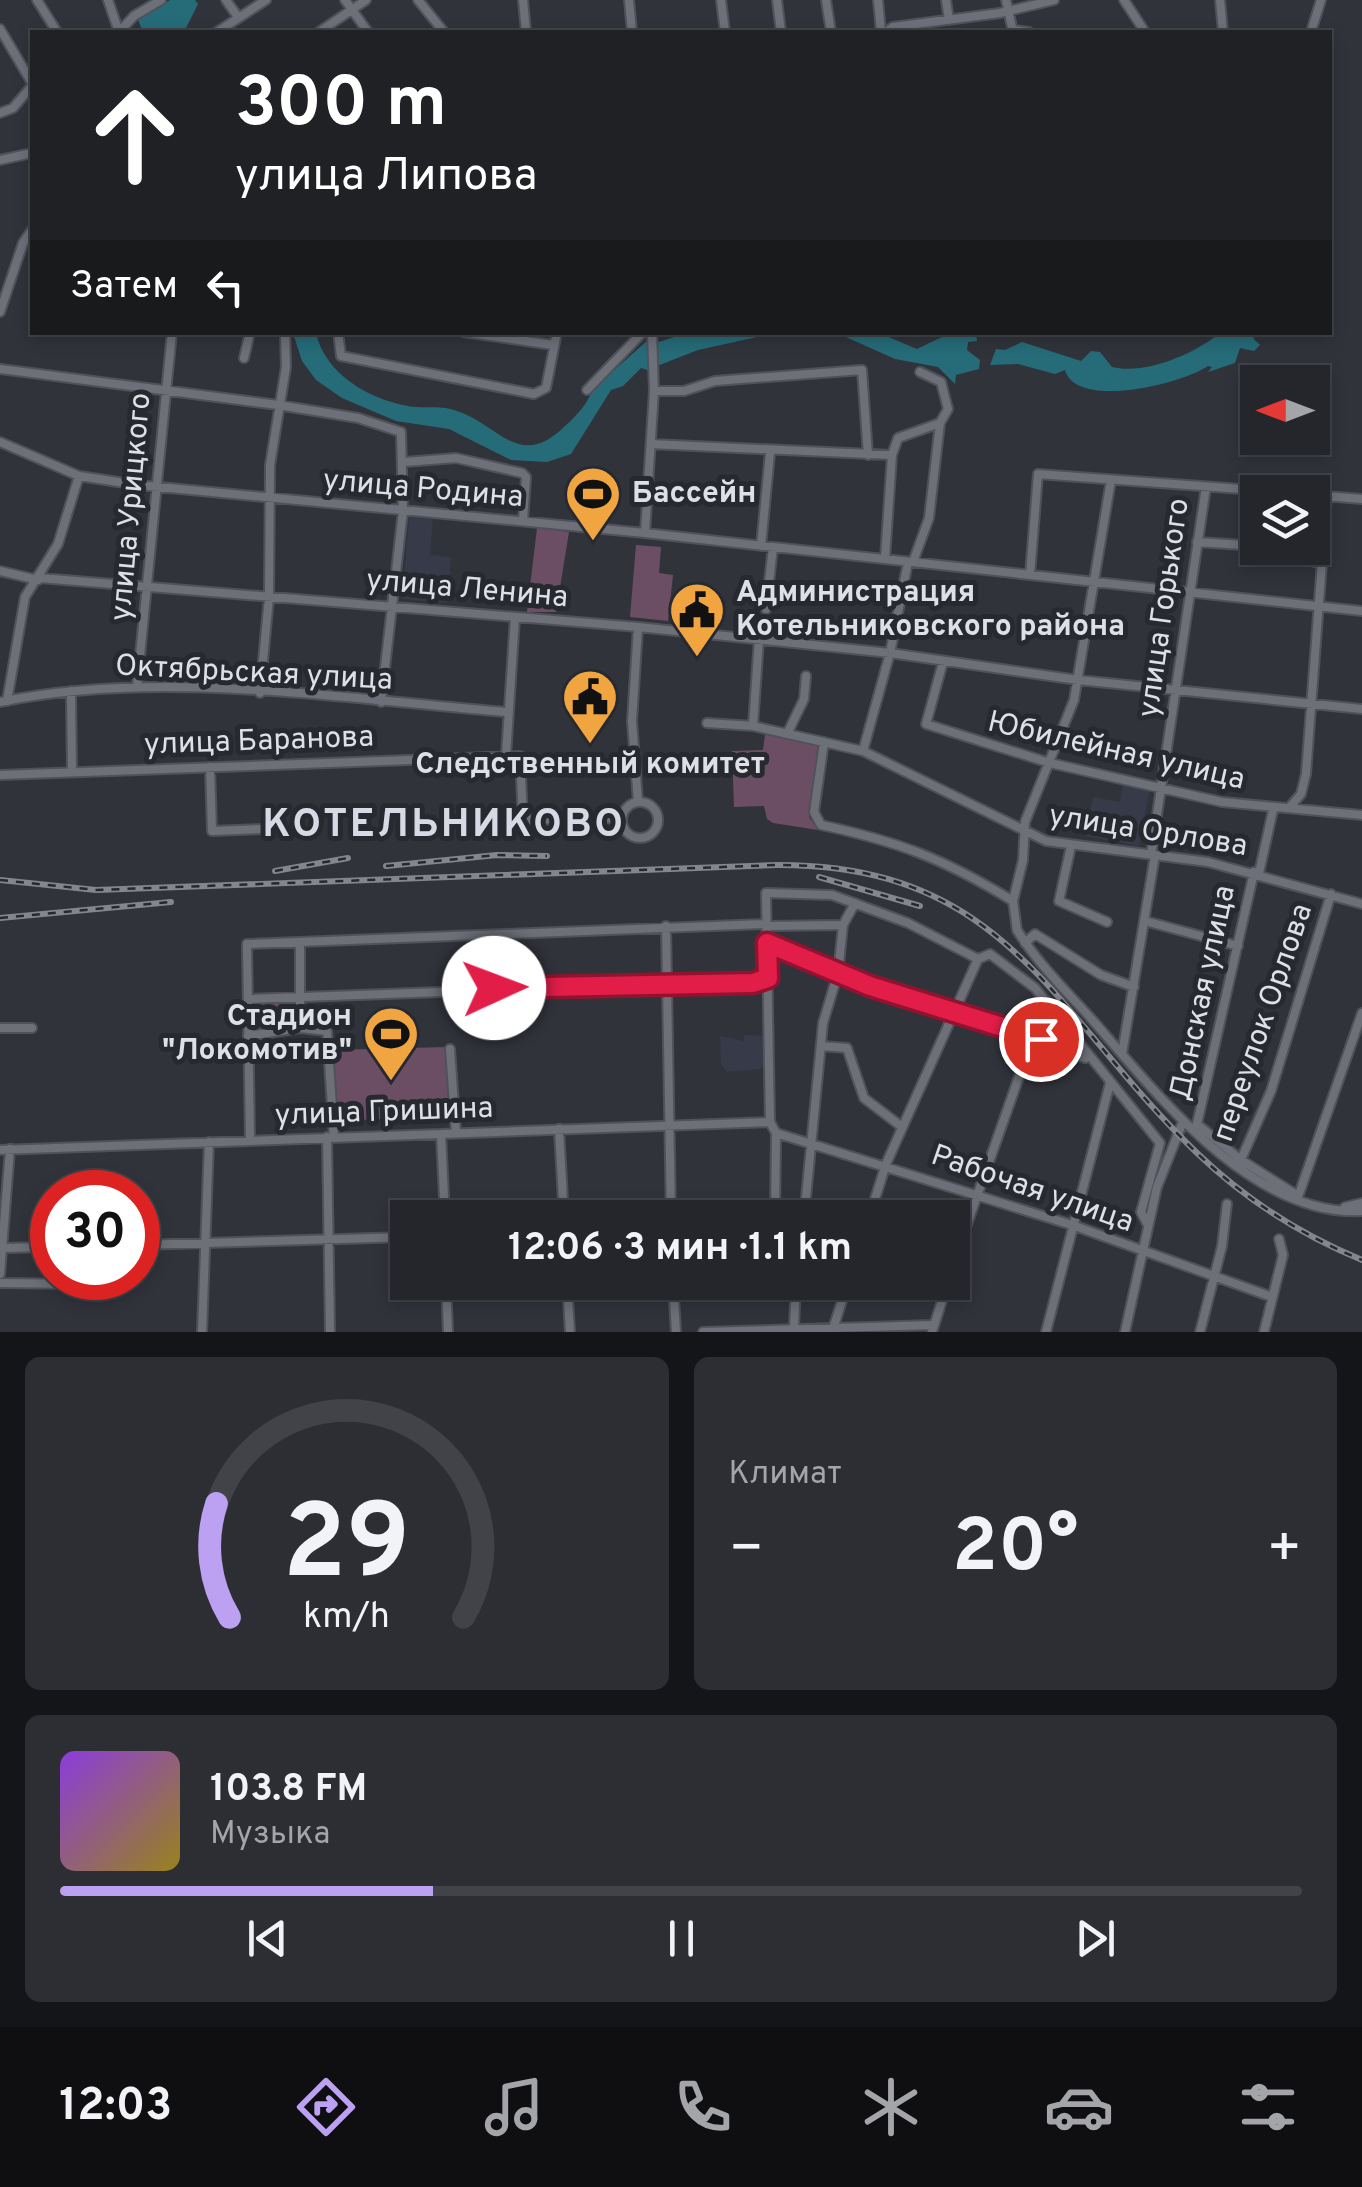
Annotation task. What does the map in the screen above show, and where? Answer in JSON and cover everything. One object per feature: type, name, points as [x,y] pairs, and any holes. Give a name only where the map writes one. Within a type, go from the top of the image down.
[{"type":"street","points":[[37,0],[56,30]]},
{"type":"street","points":[[108,0],[118,30]]},
{"type":"street","points":[[121,30],[134,16],[161,0]]},
{"type":"street","points":[[226,0],[238,18]]},
{"type":"street","points":[[221,30],[266,0]]},
{"type":"street","points":[[345,0],[366,30]]},
{"type":"street","points":[[322,30],[366,0]]},
{"type":"street","points":[[418,0],[442,30]]},
{"type":"street","points":[[523,0],[526,30]]},
{"type":"street","points":[[629,0],[632,30]]},
{"type":"street","points":[[721,0],[725,30]]},
{"type":"street","points":[[777,0],[781,30]]},
{"type":"street","points":[[826,0],[831,30]]},
{"type":"street","points":[[878,0],[884,30]]},
{"type":"street","points":[[946,0],[949,20]]},
{"type":"street","points":[[895,30],[1007,5],[1054,0]]},
{"type":"street","points":[[1124,0],[1144,30]]},
{"type":"street","points":[[1220,0],[1223,30]]},
{"type":"street","points":[[1312,30],[1321,0]]},
{"type":"street","points":[[1007,5],[1013,30]]},
{"type":"street","points":[[0,29],[30,81]]},
{"type":"street","points":[[0,113],[13,108],[30,87]]},
{"type":"street","points":[[1,159],[30,153]]},
{"type":"street","points":[[0,311],[30,235]]},
{"type":"street","name":"улица Урицкого","points":[[137,686],[172,335]]},
{"type":"street","points":[[244,358],[249,335]]},
{"type":"street","points":[[260,693],[270,597],[268,498],[286,367],[285,335]]},
{"type":"street","points":[[338,335],[341,356],[540,394],[546,388],[556,335]]},
{"type":"street","points":[[484,335],[552,345]]},
{"type":"street","points":[[587,390],[649,335]]},
{"type":"street","points":[[645,533],[654,391],[650,335]]},
{"type":"street","points":[[0,369],[278,404],[358,418],[401,432],[403,512],[381,702]]},
{"type":"street","points":[[654,391],[689,390],[715,381],[862,370],[868,455]]},
{"type":"street","points":[[862,751],[911,562],[930,518],[940,424],[948,409],[944,387],[920,372]]},
{"type":"street","points":[[885,559],[892,455],[898,438],[940,424]]},
{"type":"street","name":"улица Родина","points":[[0,442],[78,476],[157,486],[645,533],[1362,611]]},
{"type":"street","points":[[651,444],[770,453],[892,455]]},
{"type":"street","points":[[761,546],[770,453]]},
{"type":"street","points":[[404,462],[456,458],[522,474],[526,477],[523,522]]},
{"type":"street","points":[[1030,575],[1038,474],[1240,489]]},
{"type":"street","points":[[4,701],[7,665],[25,596],[58,544],[78,476]]},
{"type":"street","points":[[1111,480],[1070,715],[1023,832],[1023,860],[1013,901],[1015,922],[1025,943],[1181,1128],[1298,1197],[1326,1208],[1362,1211]]},
{"type":"street","name":"улица Горького","points":[[1122,1054],[1206,487]]},
{"type":"street","points":[[1330,496],[1362,499]]},
{"type":"street","points":[[1197,542],[1240,545]]},
{"type":"street","points":[[766,610],[772,547]]},
{"type":"street","points":[[1290,808],[1300,794],[1312,704],[1321,565]]},
{"type":"street","name":"улица Ленина","points":[[0,571],[39,579],[638,626],[890,652],[1078,680],[1362,709]]},
{"type":"street","points":[[506,756],[506,712],[516,617]]},
{"type":"street","points":[[638,626],[632,721],[638,802]]},
{"type":"street","points":[[753,726],[760,639]]},
{"type":"street","name":"Юбилейная улица","points":[[942,662],[926,724],[1050,763],[1161,788],[1274,810],[1362,815]]},
{"type":"street","points":[[787,734],[804,699],[806,676]]},
{"type":"street","name":"Октябрьская улица","points":[[4,701],[137,686],[506,712]]},
{"type":"street","points":[[71,691],[72,772]]},
{"type":"street","points":[[707,723],[753,726],[824,742],[814,812],[821,825],[896,841],[926,852],[1013,901]]},
{"type":"street","name":"улица Орлова","points":[[824,742],[862,751],[1023,832],[1071,846],[1256,872],[1362,904]]},
{"type":"street","name":"улица Баранова","points":[[0,774],[520,756],[523,820],[622,818]]},
{"type":"street","points":[[210,767],[212,831],[262,829]]},
{"type":"street","points":[[1300,794],[1311,811]]},
{"type":"street","points":[[638,802],[656,812],[654,832],[643,838],[631,836],[622,818],[629,806],[638,802]]},
{"type":"street","name":"Донская улица","points":[[1239,1163],[1197,1124],[1274,810]]},
{"type":"street","points":[[1071,846],[1059,902],[1106,922]]},
{"type":"street","points":[[775,1200],[766,893],[824,894],[855,903],[908,922],[978,959]]},
{"type":"street","name":"переулок Орлова","points":[[1239,1163],[1270,1091],[1332,894]]},
{"type":"street","points":[[806,1200],[821,1046],[838,972],[843,925],[855,903]]},
{"type":"street","points":[[1144,921],[1238,946]]},
{"type":"street","points":[[250,1140],[247,944],[666,926],[766,925],[807,929],[843,925]]},
{"type":"street","points":[[666,926],[670,1200]]},
{"type":"street","points":[[1025,943],[1036,934],[1101,975],[1134,987]]},
{"type":"street","points":[[300,942],[300,1028]]},
{"type":"street","points":[[767,943],[838,972],[1090,1060]]},
{"type":"street","points":[[875,1200],[886,1164],[978,959],[990,954],[1020,974],[1160,1143],[1141,1212],[1148,1225]]},
{"type":"street","points":[[248,999],[753,983],[768,978]]},
{"type":"street","points":[[970,1212],[1045,1002]]},
{"type":"street","points":[[1298,1197],[1362,1013]]},
{"type":"street","points":[[0,1028],[32,1028]]},
{"type":"street","points":[[248,1036],[323,1028],[329,1037],[330,1332]]},
{"type":"street","points":[[821,1046],[848,1048],[864,1098],[902,1128]]},
{"type":"street","points":[[450,1049],[456,1134]]},
{"type":"street","points":[[1046,1332],[1110,1083]]},
{"type":"street","name":"улица Гришина","points":[[5,1149],[770,1122]]},
{"type":"street","points":[[1125,1332],[1164,1166],[1181,1128]]},
{"type":"street","points":[[559,1129],[563,1200]]},
{"type":"street","name":"Рабочая улица","points":[[776,1133],[886,1164],[1272,1296]]},
{"type":"street","points":[[441,1134],[443,1200]]},
{"type":"street","points":[[202,1332],[210,1142]]},
{"type":"street","points":[[0,1274],[5,1149]]},
{"type":"street","points":[[1326,1208],[1362,1203]]},
{"type":"street","points":[[1200,1332],[1227,1204]]},
{"type":"street","points":[[160,1245],[390,1238]]},
{"type":"street","points":[[1264,1332],[1283,1256],[1280,1239]]},
{"type":"street","points":[[2,1248],[30,1247]]},
{"type":"street","points":[[0,1283],[30,1283]]},
{"type":"street","points":[[447,1300],[448,1332]]},
{"type":"street","points":[[569,1300],[570,1332]]},
{"type":"street","points":[[675,1300],[676,1332]]},
{"type":"street","points":[[794,1328],[795,1300]]},
{"type":"street","points":[[833,1329],[842,1300]]},
{"type":"street","points":[[703,1332],[933,1328],[942,1300]]},
{"type":"shaded area","points":[[409,517],[433,519],[430,555],[451,557],[447,603],[402,599]]},
{"type":"shaded area","points":[[537,528],[569,532],[556,612],[527,612]]},
{"type":"shaded area","points":[[636,545],[661,547],[659,573],[673,575],[668,621],[630,617]]},
{"type":"shaded area","points":[[765,735],[819,745],[809,817],[818,830],[773,823],[767,819],[764,806],[734,807],[732,751],[763,750]]},
{"type":"shaded area","points":[[1123,784],[1150,789],[1139,846],[1085,836],[1093,797],[1120,802]]},
{"type":"shaded area","points":[[300,999],[298,1027],[254,1033],[251,1029],[254,1001]]},
{"type":"shaded area","points":[[744,1035],[766,1036],[766,1068],[727,1072],[721,1064],[720,1036],[744,1041]]},
{"type":"shaded area","name":"Стадион \"Локомотив\"","points":[[446,1047],[451,1116],[335,1121],[333,1050]]},
{"type":"water","points":[[170,0],[195,0],[198,4],[185,30],[142,30],[138,20]]},
{"type":"water","points":[[294,335],[317,335],[329,361],[364,391],[393,403],[454,410],[521,445],[549,439],[565,426],[592,390],[649,339],[651,371],[641,368],[623,386],[611,390],[571,454],[547,462],[511,460],[449,429],[396,421],[342,398],[316,380],[302,361]]},
{"type":"water","points":[[680,335],[767,335],[698,350],[657,366],[656,343]]},
{"type":"water","points":[[841,335],[884,335],[917,349],[946,335],[976,335],[977,341],[968,342],[967,350],[980,360],[979,369],[956,375],[955,384],[938,367],[895,359]]},
{"type":"water","points":[[1217,335],[1256,335],[1253,338],[1260,345],[1254,351],[1240,348],[1235,363],[1208,372],[1212,367],[1208,366],[1176,380],[1131,390],[1088,389],[1073,382],[1065,370],[1055,374],[1018,364],[990,365],[996,349],[1005,350],[1022,342],[1081,361],[1091,351],[1100,352],[1112,367],[1125,369],[1154,365],[1197,348]]},
{"type":"railway","points":[[386,866],[497,855],[547,856]]},
{"type":"railway","points":[[275,871],[348,858]]},
{"type":"railway","points":[[0,880],[96,890],[777,865],[856,872],[921,890],[974,920],[1021,958],[1148,1102],[1234,1186],[1317,1239],[1362,1260]]},
{"type":"railway","points":[[819,877],[920,906]]},
{"type":"railway","points":[[0,918],[171,902]]},
{"type":"place","name":"Бассейн","points":[[593,543]]},
{"type":"place","name":"Администрация Котельниковского района","points":[[697,659]]},
{"type":"place","name":"Следственный комитет","points":[[590,746]]},
{"type":"place","name":"Стадион \"Локомотив\"","points":[[391,1083]]},
{"type":"district","name":"КОТЕЛЬНИКОВО","points":[[444,826]]},
{"type":"route","points":[[494,988],[753,983],[768,978],[767,943],[870,986],[1041,1039]]}]
